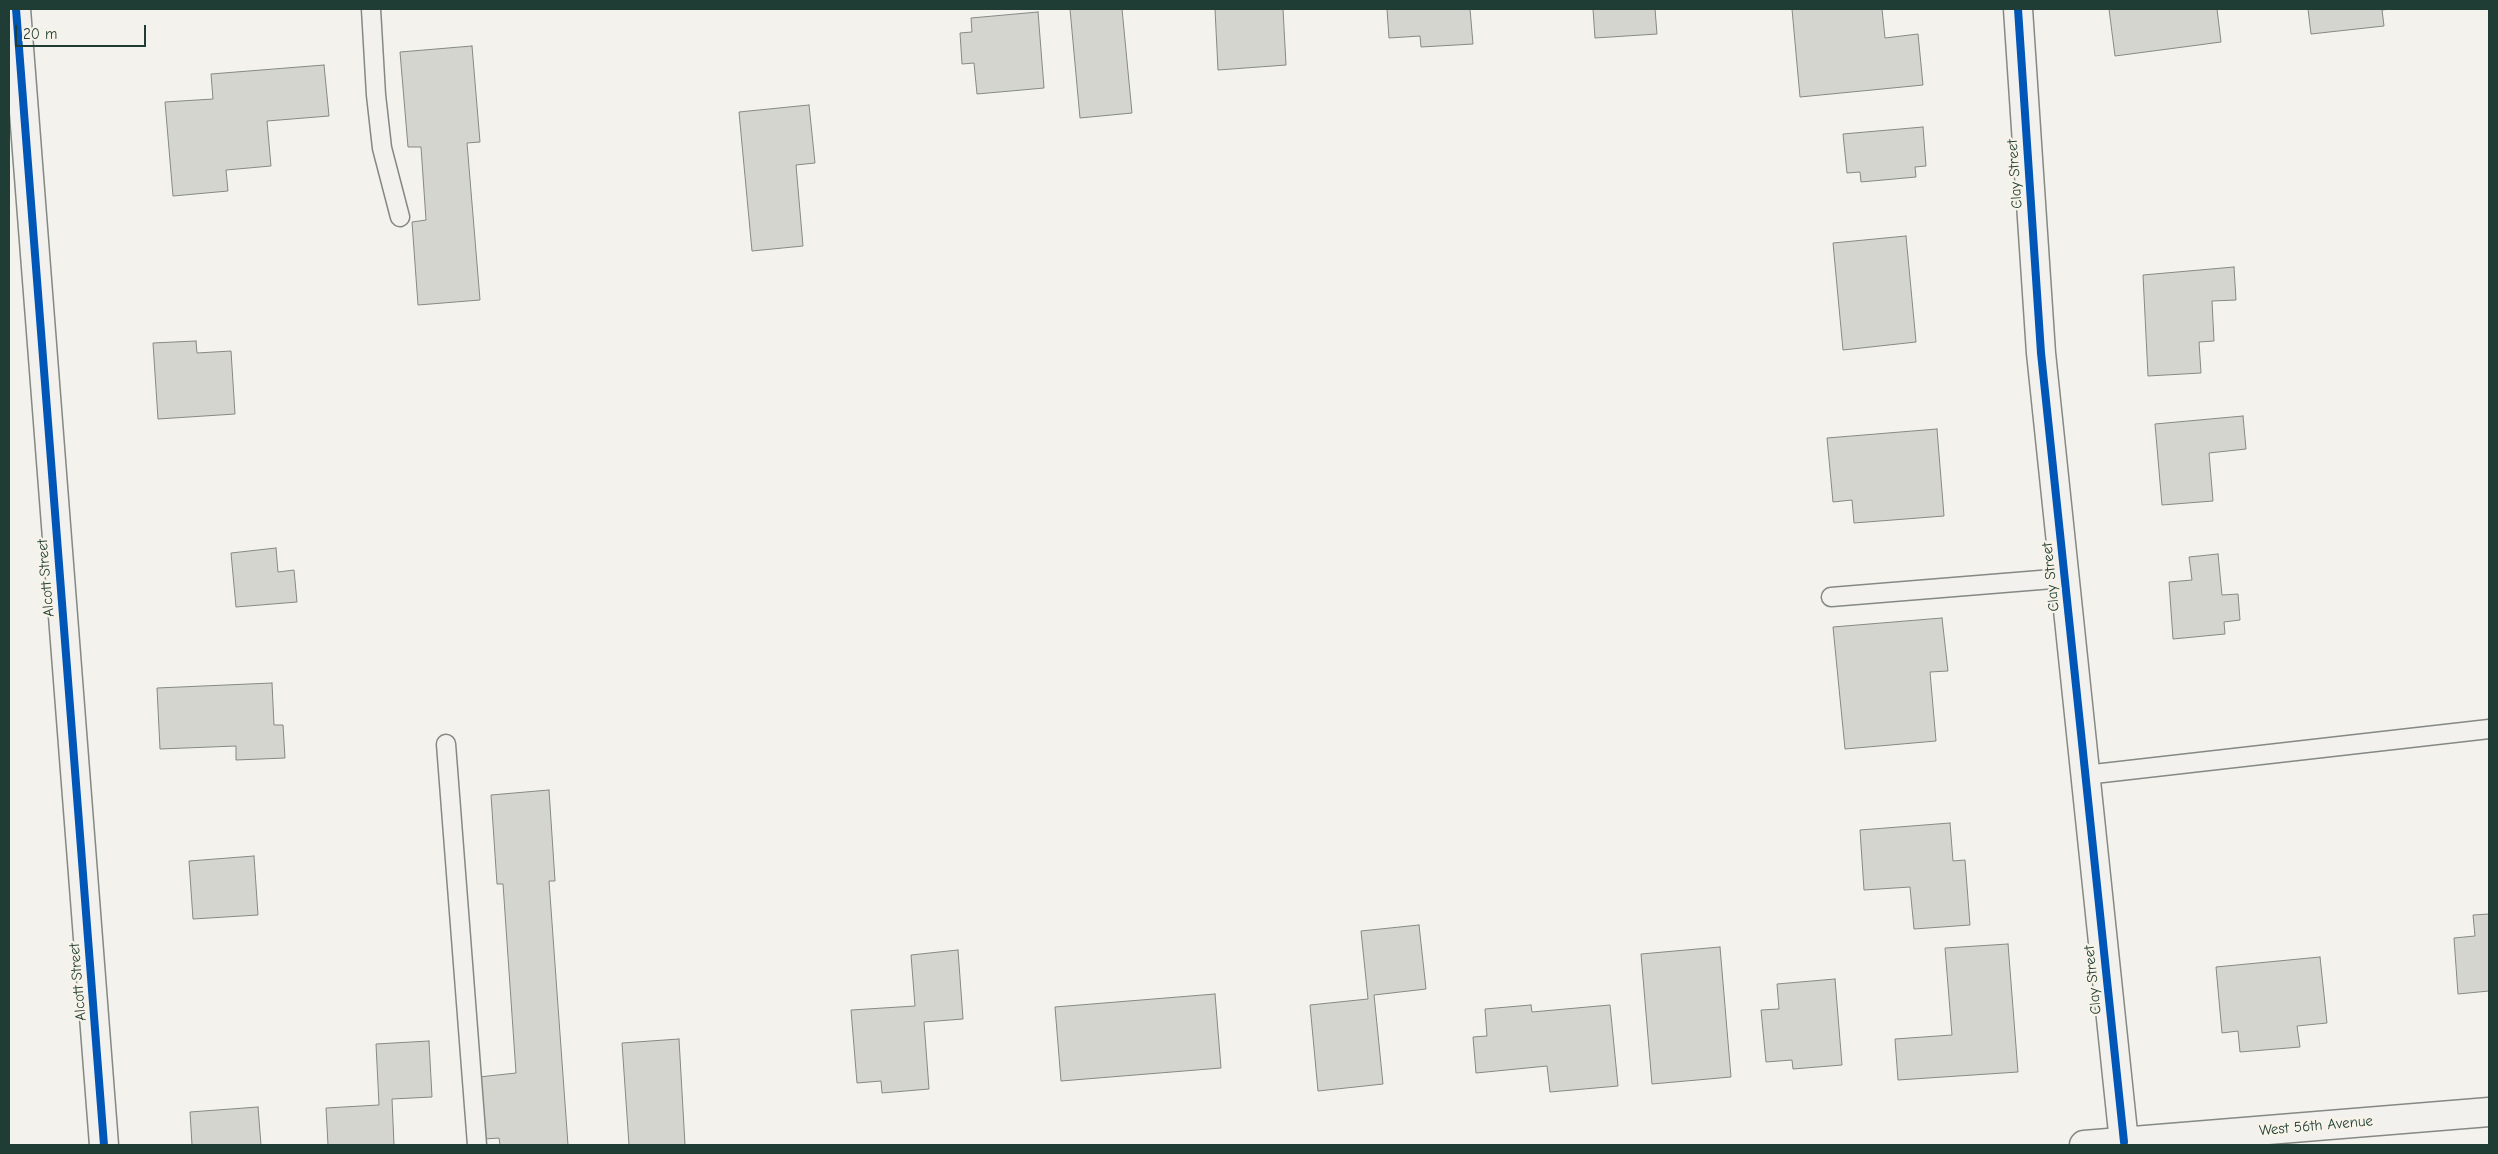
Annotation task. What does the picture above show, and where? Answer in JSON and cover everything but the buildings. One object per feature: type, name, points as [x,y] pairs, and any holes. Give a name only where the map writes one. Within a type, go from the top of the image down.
[{"type":"street","name":"Alcott Street","points":[[16,9],[104,1145]]},
{"type":"street","name":"Clay Street","points":[[2018,9],[2041,353],[2124,1142]]},
{"type":"street","name":"West 56th Avenue","points":[[2084,1145],[2489,1112]]},
{"type":"lane","points":[[371,9],[376,95],[382,148],[400,217]]},
{"type":"lane","points":[[1831,597],[2064,578]]},
{"type":"lane","points":[[2085,775],[2489,729]]},
{"type":"lane","points":[[446,744],[477,1145]]},
{"type":"cycle path","points":[[16,9],[104,1145]]},
{"type":"cycle path","points":[[2018,9],[2041,353],[2124,1142]]}]
